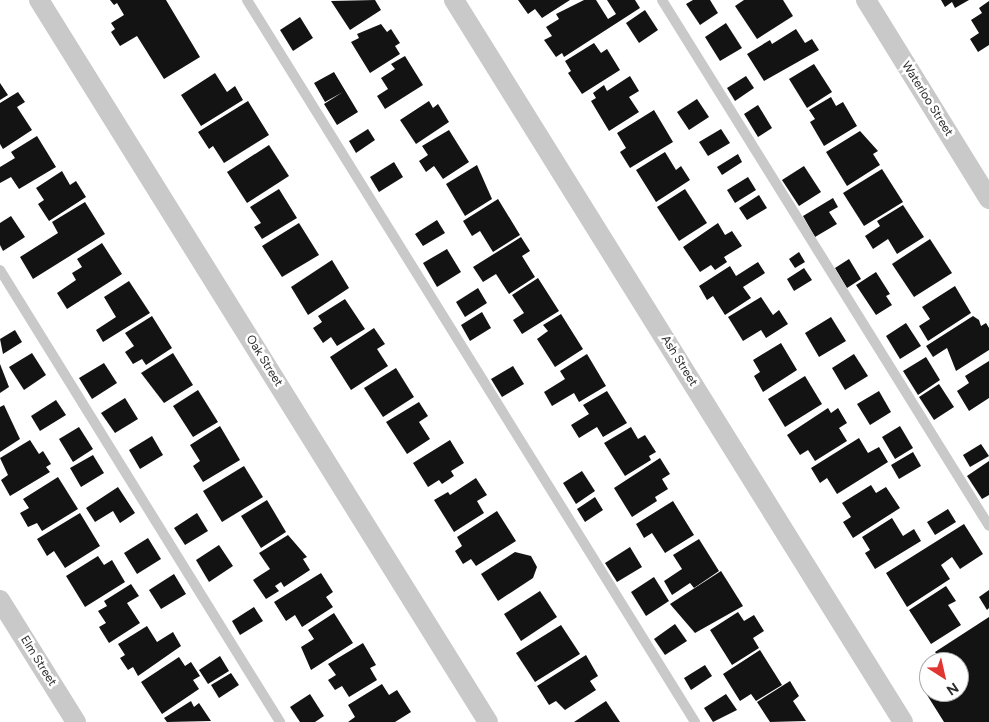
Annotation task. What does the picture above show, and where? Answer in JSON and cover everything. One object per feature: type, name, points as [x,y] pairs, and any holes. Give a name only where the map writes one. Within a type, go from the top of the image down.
[{"type":"street","name":"Oak Street","points":[[39,0],[488,722]]},
{"type":"street","name":"Ash Street","points":[[454,0],[903,722]]},
{"type":"street","name":"Waterloo Street","points":[[866,0],[989,199]]},
{"type":"street","name":"Elm Street","points":[[0,600],[76,722]]},
{"type":"lane","points":[[247,0],[695,722]]},
{"type":"lane","points":[[662,0],[989,526]]},
{"type":"lane","points":[[0,270],[280,722]]},
{"type":"building","points":[[110,0],[166,0],[200,57],[164,79],[137,36],[120,46],[111,32],[115,29],[111,23],[124,15],[117,3],[114,5]]},
{"type":"building","points":[[375,0],[381,10],[350,30],[331,1]]},
{"type":"building","points":[[518,0],[570,0],[542,18],[535,9],[528,14]]},
{"type":"building","points":[[584,0],[596,0],[608,19],[616,14],[607,0],[635,0],[640,8],[564,57],[562,53],[556,57],[544,40],[552,36],[546,27],[559,19],[556,14]]},
{"type":"building","points":[[693,0],[710,0],[718,13],[700,25],[686,4]]},
{"type":"building","points":[[744,0],[783,0],[793,16],[757,39],[735,6]]},
{"type":"building","points":[[941,0],[969,0],[955,8],[952,2],[945,7]]},
{"type":"building","points":[[989,1],[989,45],[978,52],[970,39],[979,33],[971,20],[982,13],[979,8]]},
{"type":"building","points":[[645,10],[658,30],[639,43],[626,23]]},
{"type":"building","points":[[300,17],[313,38],[293,51],[280,30]]},
{"type":"building","points":[[726,23],[742,48],[720,61],[705,37]]},
{"type":"building","points":[[381,24],[387,32],[391,29],[400,43],[395,46],[400,54],[370,73],[351,42],[359,38],[357,34]]},
{"type":"building","points":[[796,29],[805,43],[812,39],[819,50],[764,81],[747,54],[770,40],[772,44]]},
{"type":"building","points":[[594,43],[601,53],[607,49],[620,70],[582,94],[568,73],[571,71],[565,61]]},
{"type":"building","points":[[405,56],[423,85],[385,109],[377,96],[388,89],[381,78],[395,69],[391,64]]},
{"type":"building","points":[[814,64],[832,92],[807,108],[789,79]]},
{"type":"building","points":[[334,72],[358,112],[337,125],[324,104],[343,92],[325,102],[314,83]]},
{"type":"building","points":[[215,73],[227,92],[235,86],[243,100],[201,126],[181,95]]},
{"type":"building","points":[[630,76],[639,91],[629,97],[639,112],[609,131],[591,101],[596,98],[593,93],[604,85],[607,91]]},
{"type":"building","points":[[746,76],[754,88],[735,101],[727,88]]},
{"type":"building","points":[[0,83],[8,95],[0,100]]},
{"type":"building","points":[[18,92],[25,102],[17,107],[32,130],[3,149],[0,144],[0,103]]},
{"type":"building","points":[[831,97],[836,106],[843,102],[857,126],[824,146],[810,122],[815,119],[809,110]]},
{"type":"building","points":[[697,99],[709,117],[689,130],[677,112]]},
{"type":"building","points":[[248,101],[269,135],[224,163],[213,146],[209,149],[198,132]]},
{"type":"building","points":[[429,101],[433,108],[438,104],[449,122],[416,144],[400,120]]},
{"type":"building","points":[[758,105],[772,128],[758,137],[744,114]]},
{"type":"building","points":[[654,110],[673,142],[630,168],[620,152],[626,148],[617,133]]},
{"type":"building","points":[[368,129],[375,140],[356,153],[349,141]]},
{"type":"building","points":[[721,129],[730,143],[708,156],[699,142]]},
{"type":"building","points":[[449,130],[469,162],[443,179],[434,166],[426,172],[419,161],[428,155],[422,146]]},
{"type":"building","points":[[860,131],[878,151],[873,154],[880,165],[847,186],[826,152]]},
{"type":"building","points":[[37,136],[56,167],[19,189],[11,177],[0,183],[0,167],[15,158],[11,152]]},
{"type":"building","points":[[269,145],[289,176],[247,203],[227,172]]},
{"type":"building","points":[[665,152],[676,170],[681,166],[690,180],[656,202],[636,170]]},
{"type":"building","points":[[738,154],[742,162],[722,175],[717,167]]},
{"type":"building","points":[[394,162],[403,177],[379,192],[370,177]]},
{"type":"building","points":[[477,165],[492,199],[465,216],[446,184]]},
{"type":"building","points":[[804,166],[821,192],[799,206],[782,180]]},
{"type":"building","points":[[882,169],[903,202],[864,226],[843,193]]},
{"type":"building","points":[[62,171],[70,185],[76,181],[86,197],[49,221],[38,204],[44,200],[36,188]]},
{"type":"building","points":[[748,177],[756,190],[735,203],[727,190]]},
{"type":"building","points":[[279,189],[297,218],[262,239],[254,227],[261,223],[250,207]]},
{"type":"building","points":[[685,189],[707,223],[679,241],[657,207]]},
{"type":"building","points":[[759,195],[767,208],[747,220],[739,208]]},
{"type":"building","points":[[833,198],[838,207],[829,212],[837,224],[815,237],[803,216]]},
{"type":"building","points":[[498,199],[520,235],[493,252],[480,231],[472,236],[463,221]]},
{"type":"building","points":[[85,202],[105,234],[33,279],[20,257],[58,233],[52,222]]},
{"type":"building","points":[[903,205],[924,237],[897,254],[888,239],[873,249],[865,236],[880,226],[877,221]]},
{"type":"building","points":[[11,216],[25,237],[3,251],[0,245],[0,223]]},
{"type":"building","points":[[437,220],[445,233],[423,246],[415,234]]},
{"type":"building","points":[[299,223],[319,255],[282,277],[262,246]]},
{"type":"building","points":[[718,223],[725,235],[732,231],[742,246],[724,257],[727,262],[715,270],[711,265],[700,272],[683,247]]},
{"type":"building","points":[[521,237],[530,251],[522,256],[535,277],[509,294],[496,274],[483,282],[473,267]]},
{"type":"building","points":[[930,239],[952,273],[914,297],[892,264]]},
{"type":"building","points":[[102,243],[122,274],[67,309],[57,293],[76,280],[72,273],[82,267],[77,259]]},
{"type":"building","points":[[447,249],[461,272],[437,287],[423,263]]},
{"type":"building","points":[[799,252],[805,262],[795,268],[789,259]]},
{"type":"building","points":[[849,259],[861,279],[847,288],[835,268]]},
{"type":"building","points":[[332,260],[349,288],[308,315],[291,287]]},
{"type":"building","points":[[758,262],[765,273],[743,287],[751,298],[725,315],[713,296],[707,300],[699,286],[730,266],[736,276]]},
{"type":"building","points":[[804,268],[812,280],[794,291],[787,279]]},
{"type":"building","points":[[876,272],[890,294],[886,296],[892,305],[876,315],[856,285]]},
{"type":"building","points":[[538,278],[559,311],[522,334],[513,320],[524,313],[512,295]]},
{"type":"building","points":[[129,281],[150,313],[103,342],[96,330],[116,317],[104,297]]},
{"type":"building","points":[[955,286],[971,313],[928,341],[919,326],[930,319],[922,307]]},
{"type":"building","points":[[478,288],[487,303],[465,317],[456,302]]},
{"type":"building","points":[[761,297],[773,315],[779,310],[788,324],[766,338],[761,330],[743,341],[728,317]]},
{"type":"building","points":[[345,299],[365,329],[337,346],[331,337],[323,343],[313,328],[322,322],[318,316]]},
{"type":"building","points":[[482,312],[491,328],[470,341],[461,325]]},
{"type":"building","points":[[561,314],[583,349],[555,367],[537,339],[548,331],[543,325]]},
{"type":"building","points":[[152,316],[172,348],[146,365],[142,359],[133,364],[125,352],[134,346],[125,333]]},
{"type":"building","points":[[973,316],[979,320],[981,326],[986,323],[989,328],[989,350],[956,371],[947,348],[933,357],[926,346]]},
{"type":"building","points":[[831,317],[846,341],[819,357],[805,333]]},
{"type":"building","points":[[906,323],[921,346],[900,359],[886,336]]},
{"type":"building","points":[[374,328],[385,344],[377,349],[388,366],[351,390],[330,357]]},
{"type":"building","points":[[15,330],[22,342],[3,354],[0,339]]},
{"type":"building","points":[[781,343],[797,370],[763,392],[754,376],[760,372],[753,360]]},
{"type":"building","points":[[32,353],[46,375],[24,390],[9,367]]},
{"type":"building","points":[[173,353],[193,385],[164,403],[141,373]]},
{"type":"building","points":[[587,354],[606,386],[579,402],[574,393],[552,406],[544,392],[565,379],[560,371]]},
{"type":"building","points":[[854,354],[868,376],[845,390],[832,368]]},
{"type":"building","points":[[926,357],[940,380],[918,395],[903,371]]},
{"type":"building","points":[[989,361],[989,398],[969,411],[957,391],[969,383],[965,376]]},
{"type":"building","points":[[104,363],[117,383],[92,399],[79,378]]},
{"type":"building","points":[[0,364],[9,387],[0,393]]},
{"type":"building","points":[[513,366],[524,384],[502,397],[491,379]]},
{"type":"building","points":[[396,368],[414,397],[383,417],[364,388]]},
{"type":"building","points":[[805,376],[822,404],[785,427],[768,399]]},
{"type":"building","points":[[939,384],[954,407],[934,420],[919,397]]},
{"type":"building","points":[[198,390],[218,422],[193,437],[173,406]]},
{"type":"building","points":[[607,391],[627,423],[603,437],[597,427],[579,438],[571,425],[589,414],[583,405]]},
{"type":"building","points":[[879,391],[891,412],[870,425],[857,404]]},
{"type":"building","points":[[125,398],[138,419],[115,433],[101,413]]},
{"type":"building","points":[[56,400],[66,415],[40,431],[31,416]]},
{"type":"building","points":[[419,402],[428,416],[419,422],[430,439],[407,454],[386,422]]},
{"type":"building","points":[[4,405],[20,439],[0,452],[0,407]]},
{"type":"building","points":[[828,408],[831,413],[838,408],[847,423],[839,428],[847,441],[815,461],[808,450],[800,455],[787,435]]},
{"type":"building","points":[[220,426],[240,460],[203,482],[193,466],[200,461],[190,445]]},
{"type":"building","points":[[900,426],[913,448],[895,459],[882,437]]},
{"type":"building","points":[[79,427],[93,449],[73,462],[59,439]]},
{"type":"building","points":[[631,427],[638,439],[645,435],[656,452],[649,456],[651,460],[625,476],[604,443]]},
{"type":"building","points":[[152,436],[163,455],[140,469],[129,450]]},
{"type":"building","points":[[859,438],[868,453],[879,447],[888,462],[837,494],[827,478],[820,483],[811,468]]},
{"type":"building","points":[[30,440],[39,454],[43,451],[51,464],[46,467],[50,472],[10,496],[1,480],[8,475],[0,458]]},
{"type":"building","points":[[450,440],[464,463],[451,471],[454,476],[442,484],[439,480],[428,487],[413,463]]},
{"type":"building","points":[[981,444],[989,456],[970,467],[963,455]]},
{"type":"building","points":[[913,452],[921,466],[899,479],[891,465]]},
{"type":"building","points":[[93,455],[104,473],[81,487],[70,468]]},
{"type":"building","points":[[660,458],[670,474],[662,479],[668,489],[655,497],[657,501],[632,517],[614,488]]},
{"type":"building","points":[[989,461],[989,495],[982,499],[967,476]]},
{"type":"building","points":[[244,466],[263,497],[222,522],[203,491]]},
{"type":"building","points":[[582,471],[595,491],[576,504],[563,483]]},
{"type":"building","points":[[58,477],[78,509],[42,531],[37,523],[28,527],[20,513],[29,508],[23,499]]},
{"type":"building","points":[[476,478],[487,495],[477,501],[484,513],[454,532],[434,500],[448,492],[450,495]]},
{"type":"building","points":[[871,485],[876,493],[886,487],[900,508],[853,538],[843,522],[851,517],[842,503]]},
{"type":"building","points":[[118,487],[135,513],[120,523],[113,511],[95,522],[86,508]]},
{"type":"building","points":[[595,497],[603,510],[585,522],[577,509]]},
{"type":"building","points":[[267,500],[286,532],[261,548],[241,516]]},
{"type":"building","points":[[673,501],[694,535],[665,553],[652,533],[644,538],[636,524]]},
{"type":"building","points":[[948,509],[956,522],[935,535],[927,522]]},
{"type":"building","points":[[497,511],[516,541],[476,566],[471,559],[463,564],[455,551],[462,546],[457,537]]},
{"type":"building","points":[[80,513],[100,546],[65,568],[54,551],[47,556],[37,539]]},
{"type":"building","points":[[197,513],[208,531],[185,545],[174,528]]},
{"type":"building","points":[[892,518],[903,536],[914,529],[921,541],[875,569],[865,553],[870,550],[862,537]]},
{"type":"building","points":[[964,524],[983,554],[960,569],[952,557],[941,565],[950,579],[907,607],[886,573]]},
{"type":"building","points":[[288,535],[307,557],[303,559],[310,570],[284,587],[281,582],[275,586],[279,591],[266,599],[253,580],[270,569],[259,553]]},
{"type":"building","points":[[148,538],[161,559],[137,574],[124,553]]},
{"type":"building","points":[[699,539],[719,571],[694,588],[690,583],[672,595],[664,581],[682,569],[673,555]]},
{"type":"building","points":[[219,545],[233,566],[209,582],[196,560]]},
{"type":"building","points":[[630,547],[642,567],[617,582],[605,563]]},
{"type":"building","points":[[515,552],[531,556],[537,567],[533,578],[498,601],[481,574]]},
{"type":"building","points":[[98,556],[104,565],[112,560],[125,582],[85,607],[66,576]]},
{"type":"building","points":[[721,571],[743,606],[695,633],[670,604]]},
{"type":"building","points":[[321,573],[333,592],[326,597],[333,607],[302,627],[295,615],[286,621],[274,602]]},
{"type":"building","points":[[174,574],[186,594],[161,609],[149,590]]},
{"type":"building","points":[[654,577],[669,601],[646,616],[631,592]]},
{"type":"building","points":[[131,584],[139,596],[127,603],[140,623],[109,643],[99,627],[106,623],[98,611],[107,606],[104,601]]},
{"type":"building","points":[[946,586],[956,601],[948,605],[961,625],[931,644],[909,610]]},
{"type":"building","points":[[989,590],[989,608],[987,610],[979,597]]},
{"type":"building","points":[[540,591],[557,617],[521,641],[504,614]]},
{"type":"building","points":[[254,607],[263,621],[240,635],[232,621]]},
{"type":"building","points":[[738,612],[744,621],[754,615],[764,631],[753,638],[759,648],[732,665],[710,630]]},
{"type":"building","points":[[334,613],[353,643],[311,670],[301,647],[314,639],[308,630]]},
{"type":"building","points":[[989,617],[989,722],[944,722],[931,702],[969,702],[969,652],[935,652]]},
{"type":"building","points":[[675,624],[687,641],[665,655],[654,639]]},
{"type":"building","points":[[561,625],[580,654],[535,682],[516,653]]},
{"type":"building","points":[[147,626],[157,642],[173,632],[181,646],[138,676],[133,667],[128,670],[120,658],[125,655],[118,644]]},
{"type":"building","points":[[363,643],[376,665],[370,668],[377,680],[349,697],[342,686],[335,690],[328,680],[336,675],[328,664]]},
{"type":"building","points":[[760,650],[782,685],[756,701],[751,694],[740,701],[723,674]]},
{"type":"building","points":[[586,655],[598,676],[590,681],[596,690],[565,710],[556,701],[549,705],[537,686]]},
{"type":"building","points":[[220,656],[229,671],[208,684],[199,670]]},
{"type":"building","points":[[179,657],[185,666],[191,662],[200,676],[193,680],[199,689],[162,714],[141,682]]},
{"type":"building","points":[[705,665],[712,676],[691,690],[684,678]]},
{"type":"building","points":[[231,673],[239,685],[219,698],[211,685]]},
{"type":"building","points":[[790,681],[799,696],[793,701],[806,721],[770,722],[757,702]]},
{"type":"building","points":[[382,684],[389,695],[397,690],[411,712],[395,722],[348,722],[355,717],[348,705]]},
{"type":"building","points":[[310,694],[324,716],[315,722],[300,722],[290,707]]},
{"type":"building","points":[[726,694],[737,710],[713,722],[704,708]]},
{"type":"building","points":[[191,701],[194,707],[199,703],[211,721],[167,722],[164,718]]},
{"type":"building","points":[[606,701],[620,722],[574,722]]}]
